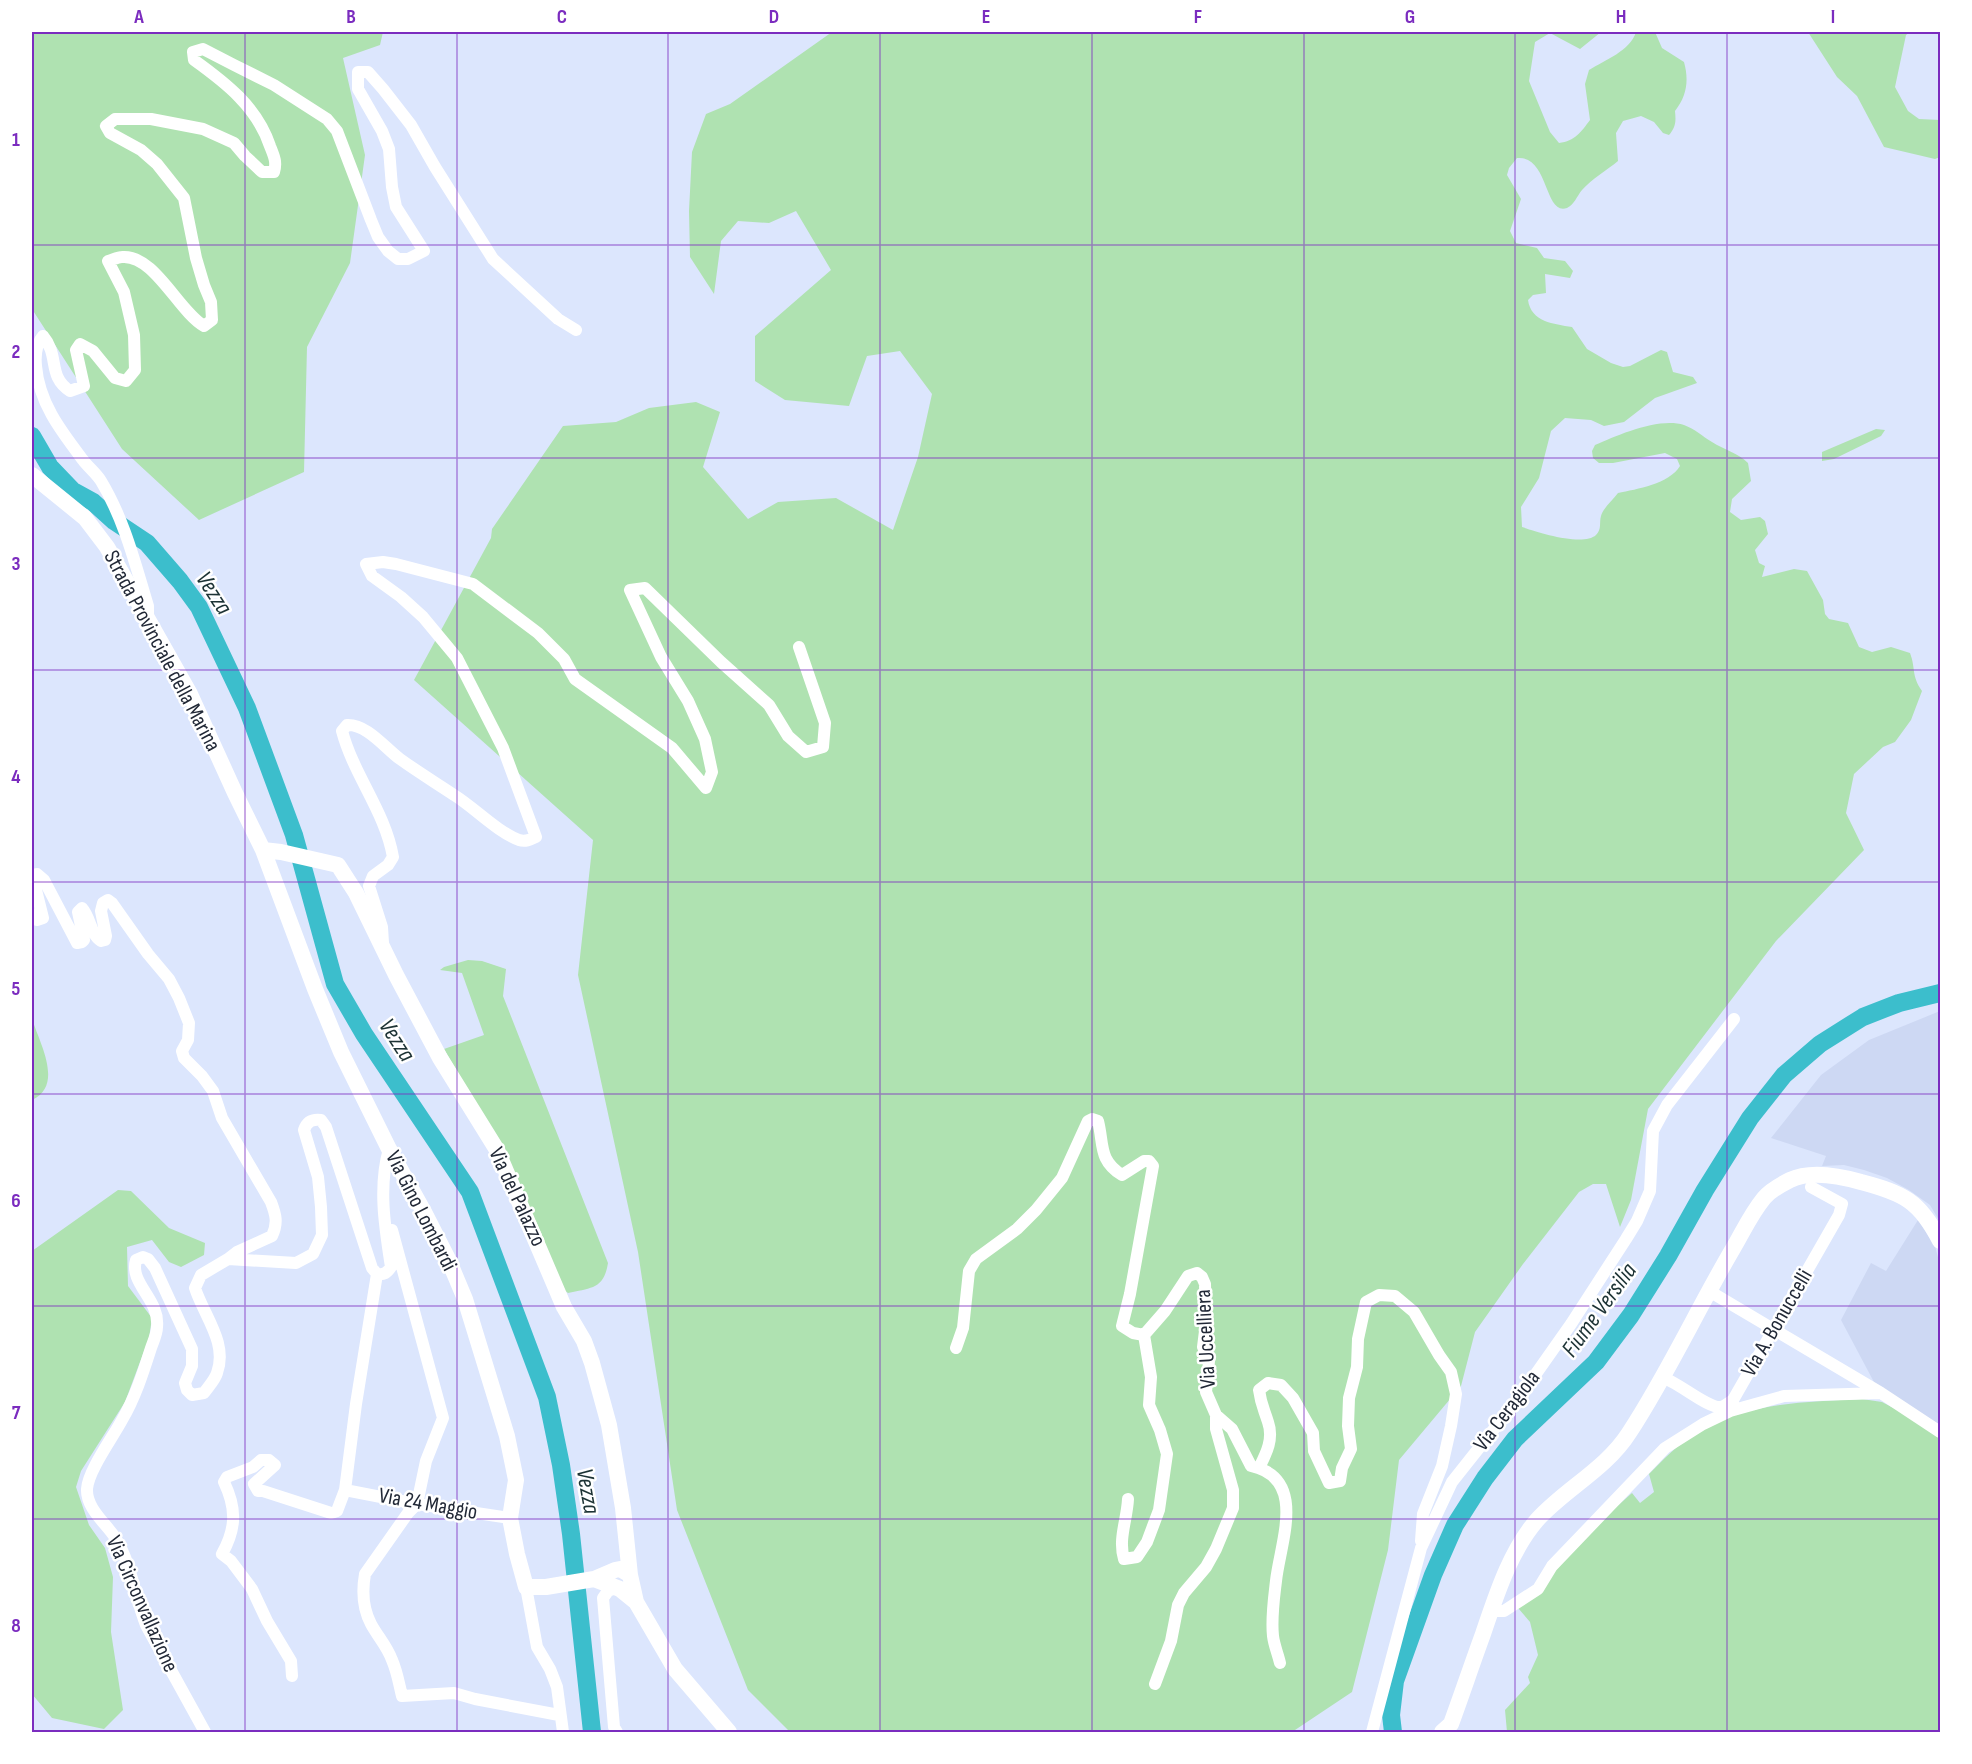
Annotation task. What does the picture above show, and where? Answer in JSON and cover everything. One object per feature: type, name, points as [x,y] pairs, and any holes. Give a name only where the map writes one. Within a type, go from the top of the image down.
[{"type":"main road","name":"Strada Provinciale della Marina","points":[[32,475],[85,518],[107,547],[189,694],[263,850]]},
{"type":"main road","name":"Via del Palazzo","points":[[263,850],[338,866],[356,893],[440,1058],[497,1150],[564,1306],[584,1341],[592,1363],[609,1425],[623,1508],[630,1575],[636,1602]]},
{"type":"main road","name":"Via Gino Lombardi","points":[[263,850],[341,1052],[389,1149],[424,1212],[465,1299],[507,1436],[516,1480],[510,1518],[526,1587]]},
{"type":"main road","points":[[1449,1730],[1491,1611],[1523,1539],[1538,1520],[1588,1476],[1628,1435],[1673,1359],[1743,1233],[1749,1218],[1766,1196],[1792,1179],[1831,1175],[1855,1180],[1891,1191],[1912,1202],[1930,1220],[1941,1241]]},
{"type":"main road","points":[[526,1587],[557,1586],[594,1579],[620,1569],[630,1575],[626,1583],[616,1588]]},
{"type":"main road","points":[[594,1579],[616,1588],[636,1602],[675,1669],[729,1732]]},
{"type":"street","points":[[148,621],[148,606],[123,527],[100,479],[51,414],[39,387],[36,359],[38,341],[43,336],[50,343],[54,353],[55,372],[60,385],[70,392],[84,387],[76,350],[80,344],[93,351],[115,378],[126,381],[135,370],[134,335],[124,292],[108,261],[122,257],[135,259],[148,267],[196,321],[204,326],[212,320],[212,302],[196,258],[184,198],[157,164],[141,150],[110,133],[106,126],[115,119],[151,119],[203,129],[234,143],[244,156],[262,172],[274,172],[277,164],[274,155],[254,113],[226,83],[194,60],[194,52],[202,50],[244,70],[274,85],[327,118],[337,131],[347,153],[378,237],[388,251],[398,259],[408,259],[424,251],[396,207],[389,149],[382,131],[358,88],[358,72],[368,72],[411,125],[493,259],[558,319],[576,330]]},
{"type":"street","points":[[383,947],[382,927],[369,886],[373,876],[388,865],[393,857],[389,836],[345,741],[342,731],[347,725],[355,725],[372,736],[398,758],[521,841],[536,837],[503,748],[457,658],[423,617],[401,597],[372,576],[366,564],[383,562],[396,564],[473,584],[538,633],[564,659],[575,679],[672,748],[706,788],[712,772],[705,739],[688,701],[661,657],[630,590],[645,588],[769,705],[789,736],[806,752],[823,747],[825,723],[799,647]]},
{"type":"street","points":[[32,914],[37,920],[43,918],[33,878],[37,874],[44,880],[77,943],[84,940],[78,912],[82,909],[87,915],[96,938],[101,941],[105,940],[106,936],[101,911],[103,903],[108,900],[169,979],[189,1023],[188,1040],[182,1051],[184,1058],[213,1091],[222,1118],[271,1202],[276,1217],[276,1227],[272,1236],[237,1252],[228,1259]]},
{"type":"street","name":"Via Ceragiola","points":[[1372,1732],[1421,1548],[1452,1482],[1521,1395],[1637,1221],[1650,1191],[1653,1131],[1667,1105],[1734,1019]]},
{"type":"street","points":[[228,1259],[296,1263],[313,1254],[322,1235],[321,1207],[318,1177],[304,1130],[305,1124],[313,1119],[321,1120],[329,1135],[372,1268],[376,1274],[345,1490],[337,1511],[331,1514],[258,1491],[254,1484],[275,1465],[269,1460],[261,1460],[253,1467],[227,1477],[224,1482],[234,1522],[222,1554],[231,1561],[252,1588],[267,1620],[291,1661],[292,1676]]},
{"type":"street","points":[[956,1348],[963,1328],[969,1271],[976,1259],[1017,1229],[1062,1178],[1088,1121],[1092,1119],[1098,1121],[1103,1153],[1111,1168],[1122,1175],[1144,1161],[1149,1161],[1154,1166],[1122,1326],[1133,1333],[1144,1335],[1151,1377],[1149,1405],[1167,1454],[1159,1510],[1147,1542],[1137,1557],[1124,1559],[1121,1547],[1128,1499]]},
{"type":"street","points":[[376,1274],[383,1275],[391,1267],[384,1217],[384,1165],[389,1149]]},
{"type":"street","name":"Via A. Bonuccelli","points":[[1661,1377],[1670,1379],[1711,1405],[1721,1407],[1733,1400],[1839,1215],[1842,1204],[1811,1187]]},
{"type":"street","points":[[384,1217],[392,1227],[443,1418],[426,1461],[417,1504],[408,1513],[365,1574],[364,1604],[371,1624],[393,1661],[402,1696],[454,1693],[475,1700],[560,1715]]},
{"type":"street","name":"Via Circonvallazione","points":[[205,1732],[146,1625],[124,1556],[116,1539],[92,1507],[87,1489],[95,1466],[123,1419],[140,1381],[158,1327],[156,1309],[136,1276],[134,1268],[136,1260],[142,1257],[148,1259],[155,1268],[192,1349],[192,1366],[185,1383],[192,1395],[204,1393],[217,1376],[221,1360],[220,1343],[201,1307],[195,1288],[201,1275],[228,1259]]},
{"type":"street","name":"Via Uccelliera","points":[[1144,1335],[1165,1311],[1188,1276],[1197,1272],[1205,1284],[1206,1323],[1203,1347],[1209,1361],[1206,1392],[1216,1415],[1232,1429],[1251,1466],[1270,1474],[1280,1483],[1285,1494],[1287,1510],[1285,1533],[1278,1564],[1273,1610],[1273,1637],[1280,1663]]},
{"type":"street","points":[[1709,1291],[1881,1393],[1941,1432]]},
{"type":"street","points":[[1259,1468],[1269,1449],[1269,1424],[1261,1405],[1259,1390],[1268,1383],[1281,1385],[1293,1398],[1313,1433],[1314,1451],[1329,1482],[1340,1481],[1342,1468],[1351,1449],[1348,1425],[1349,1398],[1357,1367],[1358,1339],[1366,1302],[1380,1295],[1395,1296],[1414,1312],[1451,1372],[1456,1394],[1442,1466],[1423,1514],[1421,1548]]},
{"type":"street","points":[[1491,1611],[1504,1611],[1538,1589],[1552,1566],[1665,1448],[1703,1424],[1730,1411],[1784,1396],[1881,1393]]},
{"type":"street","points":[[1155,1684],[1171,1641],[1178,1605],[1184,1593],[1206,1567],[1233,1508],[1233,1490],[1216,1429],[1216,1415]]},
{"type":"street","name":"Via 24 Maggio","points":[[345,1490],[510,1518]]},
{"type":"street","points":[[526,1587],[537,1647],[557,1687],[562,1731]]},
{"type":"street","points":[[616,1588],[608,1591],[603,1598],[614,1727],[617,1732]]},
{"type":"shaded area","points":[[1940,1011],[1940,1222],[1930,1205],[1887,1178],[1844,1165],[1822,1166],[1826,1156],[1771,1138],[1821,1075],[1869,1040]]},
{"type":"shaded area","points":[[1918,1220],[1935,1246],[1940,1265],[1940,1425],[1875,1384],[1841,1320],[1871,1263],[1886,1271]]},
{"type":"green space","points":[[32,32],[383,32],[380,45],[343,58],[365,155],[350,263],[307,347],[304,472],[199,520],[122,449],[32,309]]},
{"type":"green space","points":[[832,32],[1601,32],[1580,49],[1550,33],[1535,42],[1529,81],[1550,132],[1559,143],[1573,138],[1590,120],[1585,84],[1589,70],[1623,50],[1636,32],[1655,32],[1662,48],[1684,62],[1686,69],[1686,88],[1675,111],[1675,124],[1669,135],[1663,133],[1654,122],[1641,116],[1623,121],[1616,133],[1618,161],[1586,186],[1574,203],[1567,208],[1560,208],[1554,203],[1535,166],[1527,160],[1517,158],[1509,168],[1507,175],[1521,199],[1510,231],[1516,243],[1537,248],[1544,258],[1565,261],[1573,271],[1570,278],[1545,274],[1546,293],[1533,295],[1528,300],[1530,307],[1538,317],[1544,321],[1572,327],[1587,349],[1623,367],[1630,366],[1661,350],[1667,352],[1673,372],[1693,377],[1697,383],[1655,398],[1624,422],[1604,426],[1591,420],[1565,418],[1551,431],[1539,478],[1521,507],[1522,527],[1571,539],[1581,540],[1596,535],[1600,528],[1602,513],[1618,493],[1661,481],[1680,466],[1677,459],[1665,453],[1613,463],[1599,463],[1593,458],[1592,451],[1595,445],[1651,425],[1674,423],[1684,425],[1748,463],[1751,481],[1732,499],[1730,512],[1741,520],[1760,517],[1765,521],[1768,534],[1755,550],[1759,563],[1765,566],[1762,577],[1794,569],[1807,571],[1823,600],[1825,614],[1829,619],[1848,623],[1859,647],[1872,652],[1891,647],[1910,653],[1916,681],[1922,691],[1911,720],[1895,742],[1883,747],[1854,774],[1846,813],[1864,850],[1776,941],[1648,1109],[1631,1200],[1620,1227],[1606,1184],[1593,1184],[1579,1192],[1523,1264],[1475,1332],[1461,1386],[1399,1460],[1388,1550],[1352,1692],[1292,1732],[790,1732],[748,1690],[677,1510],[638,1252],[578,975],[593,840],[414,680],[491,538],[492,529],[563,426],[616,422],[649,408],[696,402],[720,412],[703,467],[748,519],[778,502],[836,498],[893,530],[918,457],[932,394],[900,351],[867,356],[849,406],[785,400],[755,381],[755,336],[831,270],[796,211],[769,223],[738,221],[721,241],[714,294],[690,257],[689,211],[692,152],[706,114],[730,104]]},
{"type":"green space","points":[[1808,32],[1910,32],[1906,35],[1895,87],[1908,111],[1919,119],[1940,120],[1940,157],[1935,159],[1884,147],[1857,96],[1837,77]]},
{"type":"green space","points":[[1876,429],[1885,430],[1881,436],[1834,459],[1822,461],[1822,452]]},
{"type":"green space","points":[[468,960],[482,961],[506,969],[503,996],[608,1263],[600,1283],[590,1288],[568,1293],[564,1290],[500,1145],[444,1049],[484,1035],[462,973],[440,970]]},
{"type":"green space","points":[[32,1019],[44,1052],[48,1074],[47,1085],[42,1093],[32,1100]]},
{"type":"green space","points":[[118,1190],[131,1191],[169,1228],[205,1243],[204,1255],[181,1267],[169,1262],[152,1240],[127,1247],[128,1286],[152,1318],[149,1338],[125,1402],[81,1471],[76,1487],[89,1525],[105,1548],[113,1577],[111,1632],[123,1710],[104,1729],[52,1718],[32,1694],[32,1251]]},
{"type":"green space","points":[[1862,1399],[1882,1402],[1905,1414],[1940,1438],[1940,1732],[1507,1732],[1505,1710],[1530,1683],[1528,1677],[1538,1655],[1530,1622],[1518,1608],[1554,1572],[1579,1540],[1632,1493],[1640,1503],[1654,1492],[1649,1474],[1671,1452],[1714,1423],[1734,1415],[1797,1403]]},
{"type":"waterway","name":"Vezza","points":[[32,436],[50,467],[73,491],[93,502],[114,521],[147,543],[199,607],[247,708],[294,835],[335,984],[364,1034],[470,1192],[547,1397],[561,1465],[571,1534],[592,1732]]},
{"type":"waterway","name":"Fiume Versilia","points":[[1393,1732],[1391,1715],[1395,1681],[1433,1575],[1455,1525],[1485,1478],[1515,1439],[1596,1362],[1631,1315],[1750,1118],[1784,1075],[1820,1044],[1863,1017],[1899,1003],[1940,993]]}]
